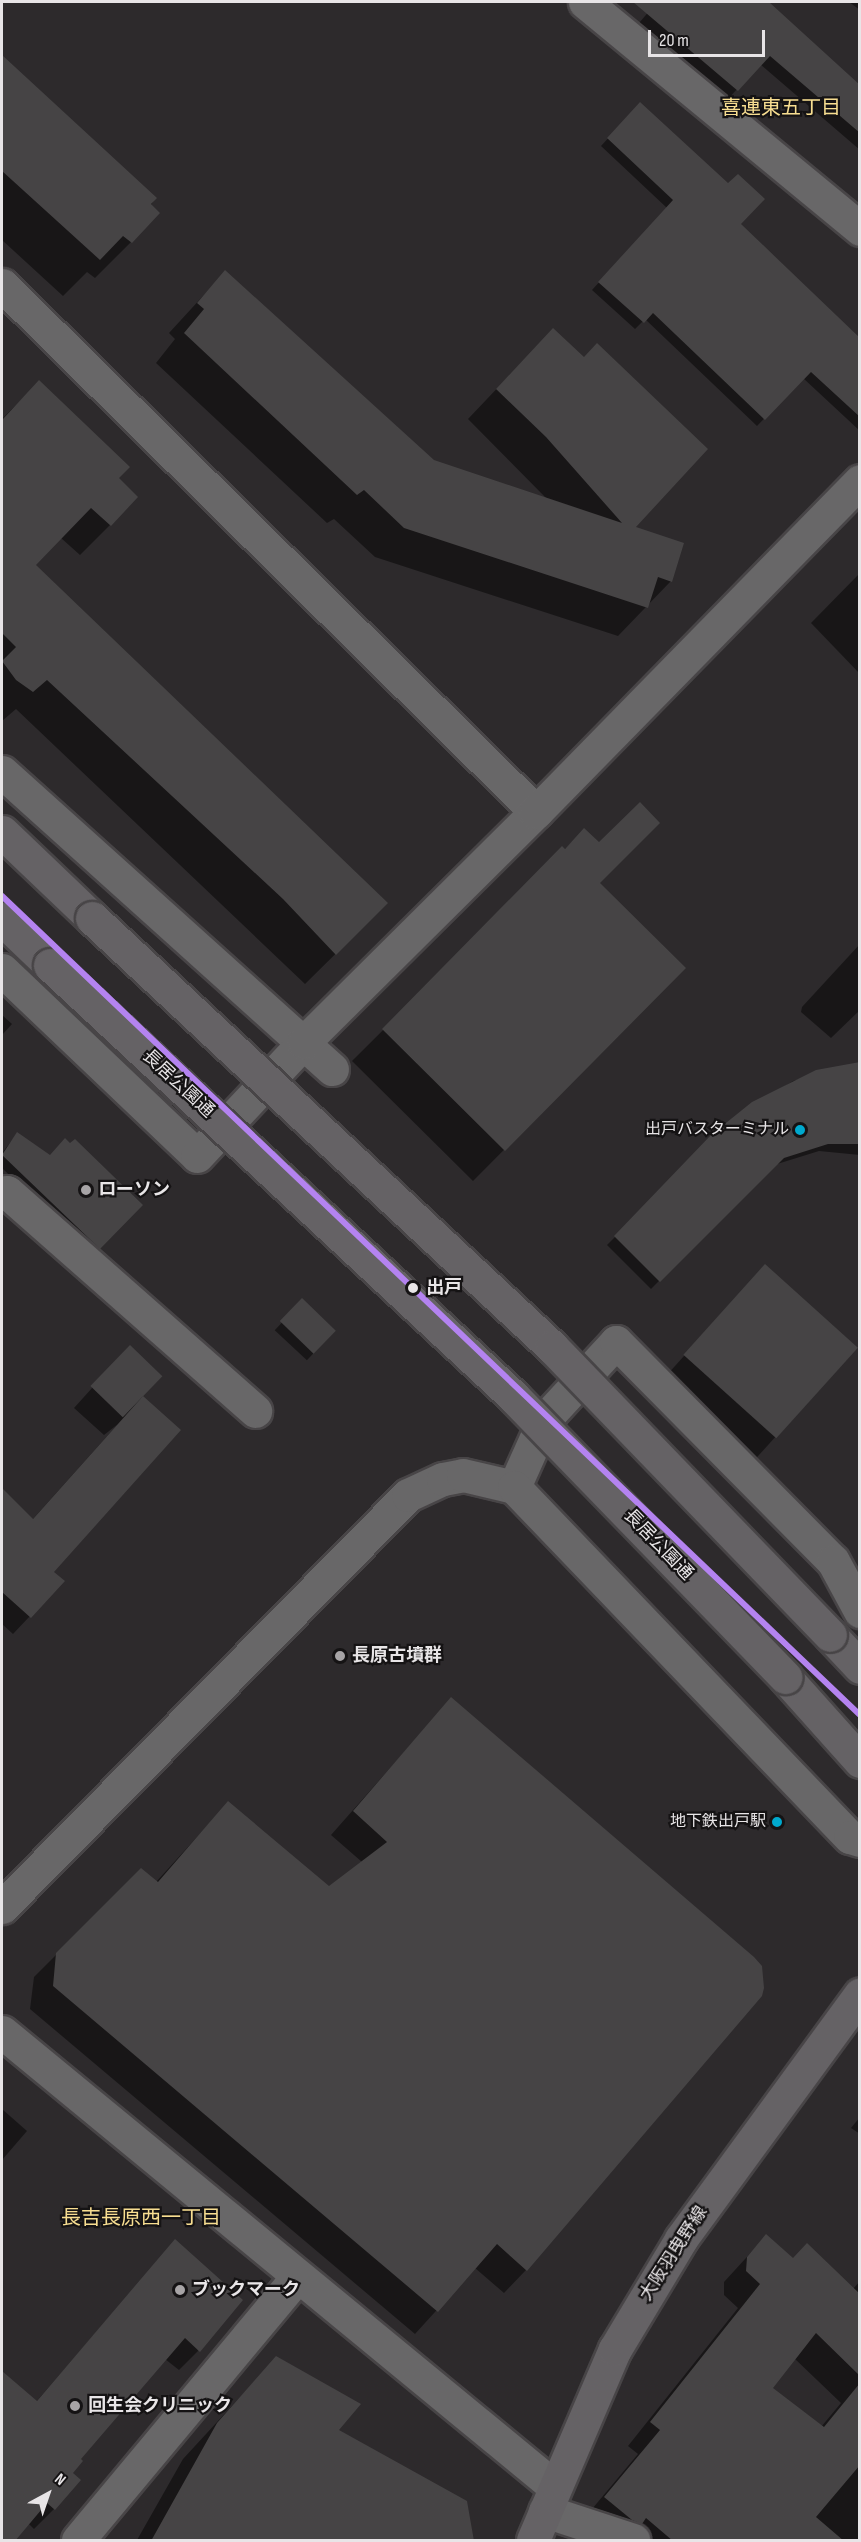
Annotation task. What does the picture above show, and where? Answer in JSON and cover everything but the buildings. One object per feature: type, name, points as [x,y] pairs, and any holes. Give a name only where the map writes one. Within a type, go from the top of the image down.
[{"type":"main road","points":[[2,832],[552,1347],[860,1667]]},
{"type":"main road","name":"長居公園通","points":[[2,920],[514,1397],[784,1677],[860,1761]]},
{"type":"main road","name":"大阪羽曳野線","points":[[533,2541],[615,2349],[681,2239],[860,1994]]},
{"type":"street","points":[[585,2],[860,229]]},
{"type":"street","points":[[2,285],[536,812]]},
{"type":"street","points":[[2,970],[197,1156],[304,1042],[536,812],[860,481]]},
{"type":"street","points":[[2,772],[332,1069]]},
{"type":"street","points":[[2,1194],[7,1192],[255,1411]]},
{"type":"street","points":[[514,1487],[544,1420],[616,1342],[833,1561],[860,1611]]},
{"type":"street","points":[[2,1908],[408,1495],[443,1479],[463,1475],[514,1487],[850,1837],[860,1840]]},
{"type":"street","points":[[2,2032],[297,2277],[550,2499],[633,2541]]},
{"type":"street","points":[[78,2541],[297,2277]]},
{"type":"transit line","points":[[2,896],[860,1715]]},
{"type":"place","name":"出戸バスターミナル","points":[[800,1130]]},
{"type":"place","name":"ローソン","points":[[86,1190]]},
{"type":"place","name":"出戸","points":[[413,1288]]},
{"type":"place","name":"長原古墳群","points":[[340,1656]]},
{"type":"place","name":"地下鉄出戸駅","points":[[777,1822]]},
{"type":"place","name":"ブックマーク","points":[[180,2290]]},
{"type":"place","name":"回生会クリニック","points":[[75,2406]]},
{"type":"district","name":"喜連東五丁目","points":[[781,108]]},
{"type":"district","name":"長吉長原西一丁目","points":[[141,2218]]}]
